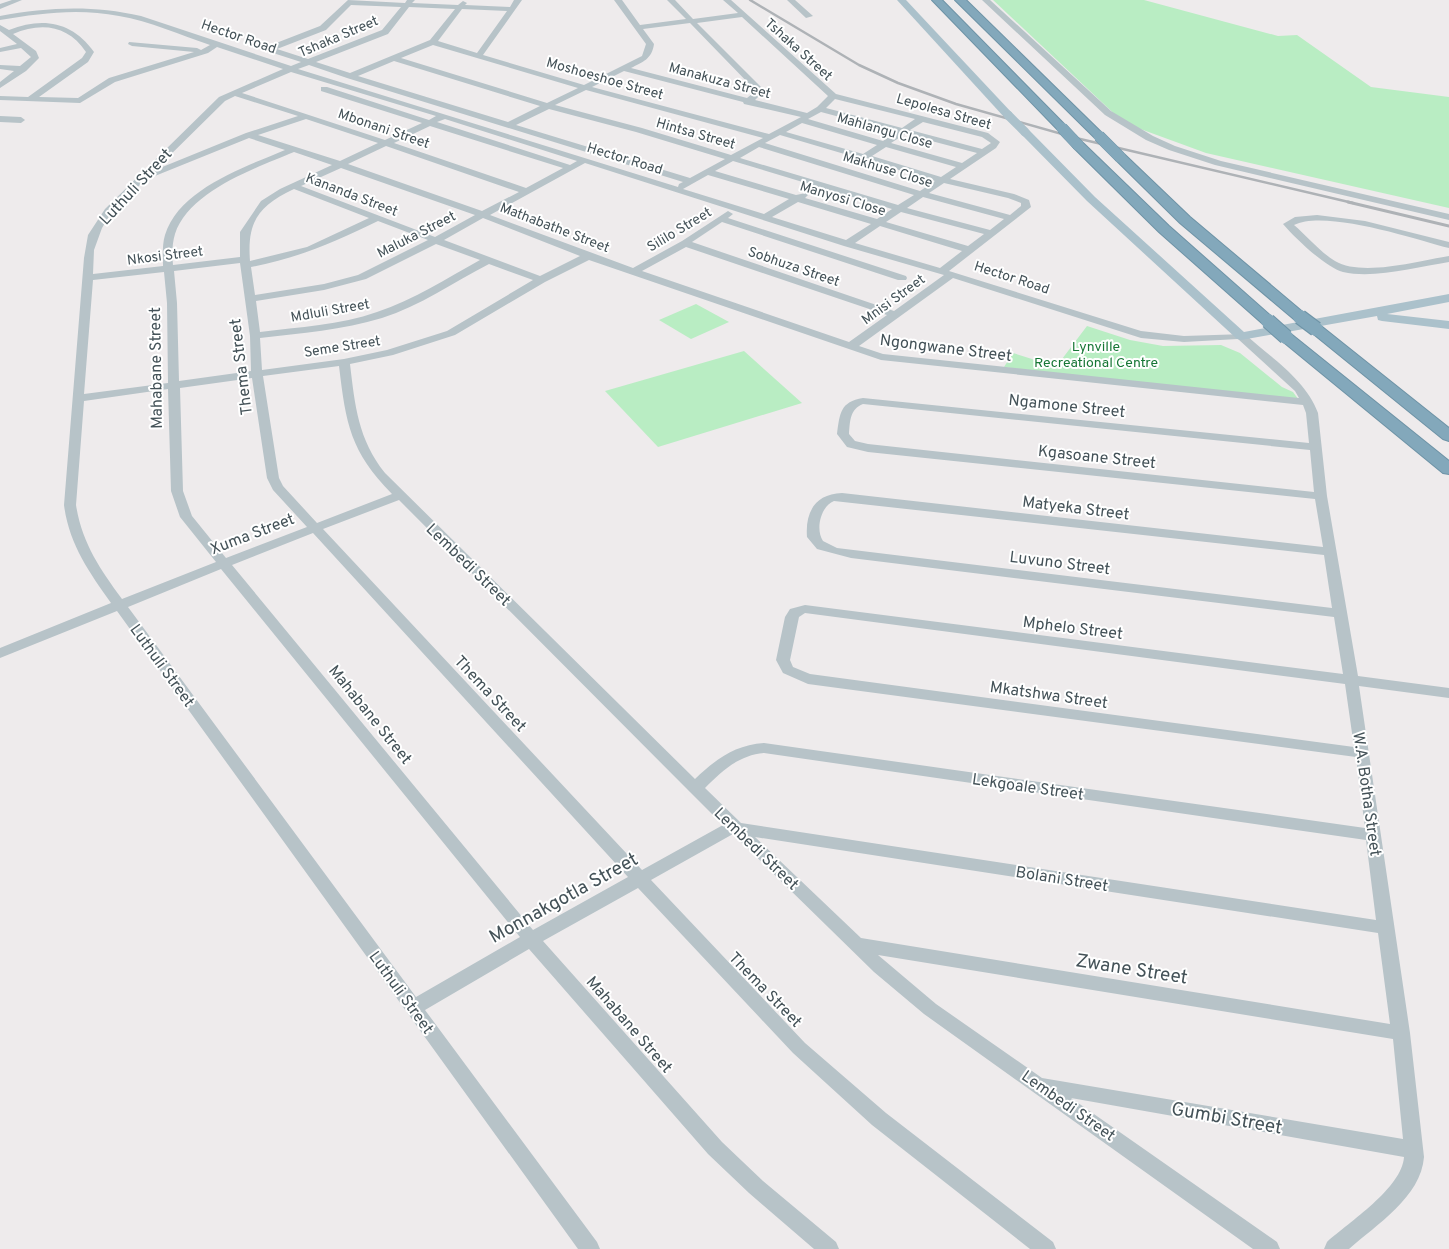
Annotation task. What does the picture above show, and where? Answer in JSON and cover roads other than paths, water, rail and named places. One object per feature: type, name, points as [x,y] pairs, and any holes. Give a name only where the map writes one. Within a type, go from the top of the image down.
[{"type":"highway","points":[[937,0],[1078,145],[1164,229],[1286,337],[1449,469]]},
{"type":"highway","points":[[960,0],[1185,220],[1300,317],[1449,436]]},
{"type":"main road","points":[[901,0],[1008,115],[1091,199],[1241,336],[1449,298]]},
{"type":"main road","points":[[1351,316],[1411,318],[1449,325]]},
{"type":"street","points":[[0,7],[18,0]]},
{"type":"street","points":[[350,76],[433,42],[465,0]]},
{"type":"street","points":[[479,55],[518,0]]},
{"type":"street","points":[[509,124],[645,58],[649,52],[650,44],[618,0]]},
{"type":"street","points":[[671,0],[758,89],[756,95],[747,102]]},
{"type":"street","name":"Tshaka Street","points":[[727,0],[833,96]]},
{"type":"street","points":[[791,0],[809,16]]},
{"type":"street","points":[[986,0],[1108,113],[1126,127],[1148,138],[1213,162],[1449,217]]},
{"type":"street","points":[[351,1],[409,2],[512,10]]},
{"type":"street","name":"Hector Road","points":[[351,1],[328,24],[274,47],[273,50],[350,76],[690,181]]},
{"type":"street","name":"Tshaka Street","points":[[292,69],[385,32],[409,2]]},
{"type":"street","name":"Hector Road","points":[[0,18],[61,9],[108,10],[1136,334],[1170,339],[1206,339],[1241,336]]},
{"type":"street","points":[[638,27],[743,15]]},
{"type":"street","points":[[8,32],[33,24],[43,24],[65,31],[90,50],[88,57],[29,100]]},
{"type":"street","points":[[0,27],[36,57],[0,86]]},
{"type":"street","name":"Moshoeshoe Street","points":[[433,42],[586,88],[774,134],[943,180]]},
{"type":"street","points":[[132,44],[205,51]]},
{"type":"street","points":[[0,98],[83,100],[112,80],[205,51],[217,44]]},
{"type":"street","points":[[0,50],[23,45]]},
{"type":"street","name":"Hintsa Street","points":[[394,58],[548,106],[734,158],[832,178],[901,209],[991,234]]},
{"type":"street","points":[[0,67],[23,69]]},
{"type":"street","name":"Luthuli Street","points":[[292,69],[232,93],[217,102],[108,211],[98,224],[88,250],[88,278],[70,505],[73,529],[80,547],[119,604],[590,1249]]},
{"type":"street","name":"Manakuza Street","points":[[625,69],[804,118]]},
{"type":"street","name":"Hector Road","points":[[278,74],[571,168]]},
{"type":"street","name":"Mbonani Street","points":[[232,93],[308,116],[382,144],[526,190]]},
{"type":"street","points":[[675,190],[820,109],[833,96]]},
{"type":"street","name":"Lepolesa Street","points":[[833,96],[984,135],[996,142],[879,224],[846,244]]},
{"type":"street","points":[[820,109],[984,152]]},
{"type":"street","points":[[141,179],[249,135],[308,116]]},
{"type":"street","name":"Thema Street","points":[[444,116],[339,164],[273,197],[257,210],[245,232],[245,262],[255,336],[257,374],[272,478],[276,487],[799,1048],[878,1119],[1046,1249]]},
{"type":"street","points":[[0,118],[21,120]]},
{"type":"street","name":"Mahlangu Close","points":[[804,118],[883,144],[962,166]]},
{"type":"street","points":[[764,218],[864,158],[921,119]]},
{"type":"street","name":"Mathabathe Street","points":[[249,135],[339,164],[483,215],[588,256],[850,347]]},
{"type":"street","name":"Makhuse Close","points":[[758,144],[832,178],[922,194],[1011,218]]},
{"type":"street","name":"Mahabane Street","points":[[292,150],[221,182],[197,198],[178,218],[171,230],[168,241],[175,467],[181,505],[194,528],[531,938],[715,1148],[756,1187],[829,1249]]},
{"type":"street","name":"Maluka Street","points":[[250,299],[350,282],[434,241],[583,161]]},
{"type":"street","name":"Manyosi Close","points":[[708,172],[970,250]]},
{"type":"street","points":[[943,180],[982,188],[1026,202],[1026,207],[970,250],[947,273]]},
{"type":"street","name":"Kananda Street","points":[[293,186],[541,280]]},
{"type":"street","name":"Sililo Street","points":[[635,271],[685,243],[736,209]]},
{"type":"street","points":[[1449,244],[1326,216],[1300,217],[1288,224],[1330,262],[1344,269],[1371,271],[1449,259]]},
{"type":"street","name":"Nkosi Street","points":[[88,278],[272,260],[310,249],[377,218]]},
{"type":"street","points":[[721,219],[902,278]]},
{"type":"street","name":"Sobhuza Street","points":[[685,243],[893,314]]},
{"type":"street","name":"Seme Street","points":[[79,398],[344,362],[389,353],[451,333],[541,280],[588,256]]},
{"type":"street","name":"Mdluli Street","points":[[255,336],[347,322],[379,315],[397,309],[487,261]]},
{"type":"street","name":"Mnisi Street","points":[[850,347],[947,273]]},
{"type":"street","name":"W.A. Botha Street","points":[[1241,336],[1295,385],[1308,402],[1317,447],[1321,496],[1363,753],[1394,994],[1401,1033],[1414,1150],[1414,1165],[1404,1184],[1334,1249]]},
{"type":"street","points":[[1206,339],[1233,345],[1247,351],[1273,372],[1295,385]]},
{"type":"street","name":"Ngongwane Street","points":[[850,347],[881,357],[907,361],[1308,402]]},
{"type":"street","name":"Lembedi Street","points":[[344,362],[356,439],[369,463],[399,496],[473,566],[695,788],[856,944],[930,1009],[1040,1084],[1270,1249]]},
{"type":"street","name":"Ngamone Street","points":[[845,439],[843,434],[847,408],[853,403],[863,401],[1317,447]]},
{"type":"street","name":"Kgasoane Street","points":[[845,439],[851,444],[868,448],[1321,496]]},
{"type":"street","name":"Xuma Street","points":[[119,604],[399,496]]},
{"type":"street","name":"Matyeka Street","points":[[819,506],[831,498],[842,497],[1331,552]]},
{"type":"street","name":"Luvuno Street","points":[[819,506],[812,534],[815,541],[821,546],[838,552],[1340,613]]},
{"type":"street","points":[[0,653],[119,604]]},
{"type":"street","name":"Mphelo Street","points":[[792,617],[795,612],[805,609],[1449,693]]},
{"type":"street","name":"Mkatshwa Street","points":[[792,617],[783,656],[784,665],[789,671],[808,679],[1363,753]]},
{"type":"street","name":"Lekgoale Street","points":[[695,788],[721,764],[736,754],[754,748],[764,748],[1374,835]]},
{"type":"street","name":"Monnakgotla Street","points":[[413,1008],[531,938],[736,827]]},
{"type":"street","name":"Bolani Street","points":[[736,827],[1387,928]]},
{"type":"street","name":"Zwane Street","points":[[856,944],[1401,1033]]},
{"type":"street","name":"Gumbi Street","points":[[1040,1084],[1414,1150]]},
{"type":"railway","points":[[750,0],[859,65],[898,83],[956,104],[1076,138],[1353,203]]},
{"type":"railway","points":[[1348,202],[1449,226]]},
{"type":"park label","name":"Lynville Recreational Centre","points":[[1096,354]]}]
